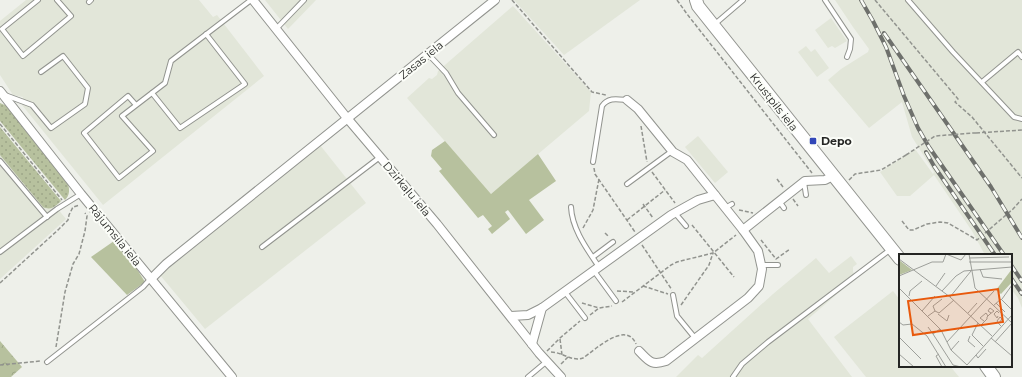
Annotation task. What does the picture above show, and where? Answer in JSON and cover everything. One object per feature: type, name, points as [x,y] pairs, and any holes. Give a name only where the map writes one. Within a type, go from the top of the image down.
[{"type":"main road","name":"Krustpils iela","points":[[696,0],[698,6],[899,258]]},
{"type":"main road","points":[[987,367],[994,377]]},
{"type":"street","name":"Dzirkaļu iela","points":[[252,0],[380,157],[437,224],[546,362],[561,377]]},
{"type":"street","name":"Zasas iela","points":[[152,278],[172,260],[494,0]]},
{"type":"street","name":"Rājumsila iela","points":[[1,93],[81,194],[152,278],[232,377]]},
{"type":"street","points":[[626,100],[641,113],[672,151],[687,160],[715,195],[729,206],[758,252],[762,269],[759,286],[748,298],[666,361],[657,364],[650,362],[640,351]]},
{"type":"street","points":[[743,230],[763,214],[781,205],[788,194],[804,182],[811,180],[826,180],[833,176]]},
{"type":"street","points":[[511,316],[528,315],[567,295],[597,269],[675,213],[698,200],[715,195]]},
{"type":"street","points":[[532,344],[542,308]]},
{"type":"lane","points":[[38,0],[2,29],[23,56],[71,16],[57,0]]},
{"type":"lane","points":[[136,105],[128,96],[84,133],[119,178],[153,151],[122,116],[152,93],[165,82],[171,61],[252,0]]},
{"type":"lane","points":[[276,28],[304,0]]},
{"type":"lane","points":[[714,25],[743,0]]},
{"type":"lane","points":[[825,0],[851,39],[847,57]]},
{"type":"lane","points":[[908,0],[953,52],[1014,117],[1022,120]]},
{"type":"lane","points":[[152,93],[180,128],[245,84],[206,34]]},
{"type":"lane","points":[[982,82],[1018,52],[1022,57]]},
{"type":"lane","points":[[428,54],[446,73],[458,93],[494,135]]},
{"type":"lane","points":[[1,93],[32,105],[51,128],[85,104],[88,88],[63,56],[41,72]]},
{"type":"lane","points":[[593,162],[602,106],[605,102],[613,99],[626,100]]},
{"type":"lane","points":[[627,184],[672,151]]},
{"type":"lane","points":[[262,246],[380,157]]},
{"type":"lane","points":[[0,161],[47,217]]},
{"type":"lane","points":[[804,182],[806,195]]},
{"type":"lane","points":[[0,252],[81,194]]},
{"type":"lane","points":[[571,207],[571,215],[576,228],[617,304]]},
{"type":"lane","points":[[675,213],[686,226]]},
{"type":"lane","points":[[593,257],[613,242]]},
{"type":"lane","points":[[733,377],[742,364],[768,342],[891,248]]},
{"type":"lane","points":[[761,265],[778,265]]},
{"type":"lane","points":[[47,362],[143,287],[152,278]]},
{"type":"lane","points":[[567,295],[585,318]]},
{"type":"lane","points":[[673,295],[677,316],[695,338]]},
{"type":"lane","points":[[528,377],[546,362]]},
{"type":"path","points":[[512,0],[592,92],[609,96],[613,99]]},
{"type":"path","points":[[677,0],[818,181]]},
{"type":"path","points":[[875,0],[958,99],[955,102],[972,117],[1022,178]]},
{"type":"path","points":[[641,113],[639,118],[648,168]]},
{"type":"path","points":[[0,124],[65,204]]},
{"type":"path","points":[[841,186],[855,174],[881,170],[935,136],[1022,130]]},
{"type":"path","points":[[593,162],[595,174],[671,288],[673,295]]},
{"type":"path","points":[[582,240],[583,228],[593,210],[599,179]]},
{"type":"path","points":[[777,179],[788,194]]},
{"type":"path","points":[[627,220],[665,190]]},
{"type":"path","points":[[0,284],[68,220],[73,207],[82,205],[81,194]]},
{"type":"path","points":[[902,221],[909,230],[913,230],[927,224],[940,222],[948,223],[978,240],[1014,209],[1022,199]]},
{"type":"path","points":[[729,206],[763,214]]},
{"type":"path","points":[[54,356],[65,292],[74,264],[79,254],[85,231],[87,216],[84,210]]},
{"type":"path","points":[[750,225],[776,259],[790,249]]},
{"type":"path","points":[[567,295],[588,306],[599,308],[617,304],[677,262],[713,253],[743,230]]},
{"type":"path","points":[[676,309],[682,304],[709,265],[713,253]]},
{"type":"path","points":[[642,286],[673,295]]},
{"type":"path","points":[[621,292],[635,292]]},
{"type":"path","points":[[599,308],[560,338],[546,352],[556,352],[578,360],[610,338],[619,335],[628,336],[635,340],[640,351]]},
{"type":"path","points":[[560,338],[562,355]]},
{"type":"path","points":[[0,365],[47,362]]},
{"type":"shaded area","points":[[26,0],[199,0],[213,17],[217,15],[264,76],[103,205],[22,105],[23,97],[13,95],[0,75],[0,21]]},
{"type":"shaded area","points":[[265,0],[316,0],[288,29]]},
{"type":"shaded area","points":[[514,0],[640,0],[564,55]]},
{"type":"shaded area","points":[[835,0],[1022,0],[1022,308],[1018,298],[1012,290],[1012,254],[984,254],[972,231],[934,175],[910,196],[897,196],[880,172],[915,149],[933,174],[934,172],[912,137],[902,102],[869,128],[828,80],[841,69],[868,52],[869,49]]},
{"type":"shaded area","points":[[513,6],[591,92],[589,111],[491,194],[407,98],[429,78],[432,79],[437,75],[438,71]]},
{"type":"shaded area","points":[[831,18],[847,41],[835,48],[832,46],[828,48],[815,30]]},
{"type":"shaded area","points":[[806,46],[811,52],[815,49],[829,68],[817,77],[798,52]]},
{"type":"shaded area","points":[[698,136],[728,172],[715,183],[685,147]]},
{"type":"shaded area","points":[[0,139],[66,219],[0,279]]},
{"type":"shaded area","points":[[320,145],[366,203],[205,329],[160,275]]},
{"type":"shaded area","points":[[851,256],[857,264],[853,267],[853,272],[857,277],[808,319],[852,377],[676,377],[698,355],[702,358],[773,294],[816,258],[829,273]]},
{"type":"shaded area","points":[[893,291],[899,299],[899,367],[951,367],[959,377],[866,377],[834,337]]},
{"type":"green space","points":[[0,103],[7,106],[67,182],[69,191],[65,200],[0,121]]},
{"type":"green space","points":[[0,127],[61,201],[55,206],[51,208],[43,207],[0,155]]},
{"type":"green space","points":[[445,141],[491,194],[538,154],[556,181],[529,200],[544,220],[526,234],[508,210],[505,212],[510,219],[492,234],[488,229],[492,226],[483,215],[478,218],[439,171],[442,169],[431,156],[432,150]]},
{"type":"green space","points":[[114,241],[135,266],[145,282],[127,295],[91,257]]},
{"type":"green space","points":[[0,341],[22,367],[11,377],[0,377]]},
{"type":"railway","points":[[861,0],[886,47],[904,96],[918,128],[929,147],[1003,254]]},
{"type":"railway","points":[[884,33],[991,187],[1022,238]]},
{"type":"railway","points":[[926,152],[994,254]]},
{"type":"railway","points":[[1012,266],[1022,281]]},
{"type":"railway","points":[[1012,279],[1022,294]]},
{"type":"place","name":"Depo","points":[[813,141]]}]
